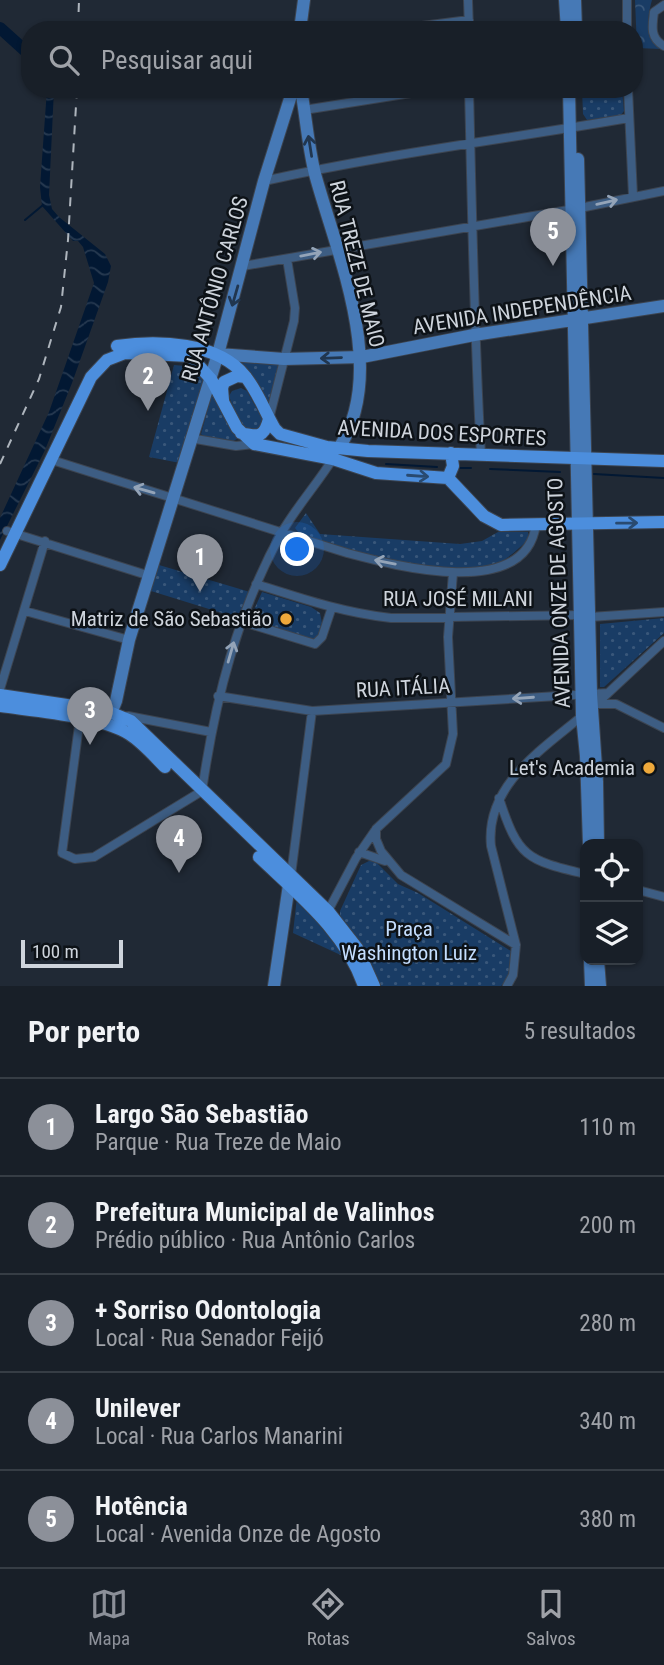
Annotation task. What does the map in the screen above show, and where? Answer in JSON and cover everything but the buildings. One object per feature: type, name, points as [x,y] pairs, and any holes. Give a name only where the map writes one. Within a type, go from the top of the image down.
[{"type":"main road","points":[[301,21],[304,0]]},
{"type":"main road","points":[[565,0],[566,21]]},
{"type":"main road","points":[[575,0],[576,21]]},
{"type":"main road","name":"RUA ANTÔNIO CARLOS","points":[[112,706],[129,639],[190,438],[211,379],[264,181],[290,98]]},
{"type":"main road","name":"RUA TREZE DE MAIO","points":[[302,98],[314,170],[346,280],[362,357],[358,403],[336,454]]},
{"type":"main road","name":"AVENIDA ONZE DE AGOSTO","points":[[570,98],[573,128],[582,524],[598,839]]},
{"type":"main road","name":"AVENIDA ONZE DE AGOSTO","points":[[573,128],[575,98]]},
{"type":"main road","points":[[287,110],[298,108],[305,114]]},
{"type":"main road","name":"AVENIDA INDEPENDÊNCIA","points":[[218,354],[284,359],[362,357],[474,335],[664,306]]},
{"type":"main road","points":[[0,565],[11,532],[84,374],[96,359],[119,345],[139,344],[190,347],[218,354]]},
{"type":"main road","name":"AVENIDA DOS ESPORTES","points":[[11,532],[52,460],[91,377],[115,355],[138,353],[190,356],[211,379],[241,433],[254,443],[336,454],[368,451],[664,461]]},
{"type":"main road","name":"AVENIDA DOS ESPORTES","points":[[218,354],[246,377],[275,429],[289,438],[336,454],[376,473],[448,478]]},
{"type":"main road","points":[[223,401],[224,382],[237,376],[246,377]]},
{"type":"main road","points":[[241,433],[254,436],[262,433],[266,430],[269,419]]},
{"type":"main road","points":[[451,453],[452,471],[448,478],[492,521],[501,525],[664,522]]},
{"type":"main road","points":[[0,546],[11,532]]},
{"type":"main road","points":[[0,695],[112,706],[121,715],[140,724],[199,793]]},
{"type":"main road","name":"AVENIDA ONZE DE AGOSTO","points":[[589,703],[586,756],[589,839]]},
{"type":"main road","points":[[0,706],[80,718],[132,735],[199,793],[290,880],[328,911],[356,948],[374,986]]},
{"type":"main road","points":[[121,715],[124,731]]},
{"type":"main road","points":[[274,986],[290,880]]},
{"type":"main road","points":[[290,880],[346,947],[357,965],[364,986]]},
{"type":"main road","points":[[590,965],[591,986]]},
{"type":"main road","points":[[598,965],[600,986]]},
{"type":"street","points":[[468,0],[469,21]]},
{"type":"street","points":[[627,0],[627,21]]},
{"type":"street","points":[[657,0],[653,12],[653,36],[664,46]]},
{"type":"street","points":[[653,12],[664,5]]},
{"type":"street","points":[[305,114],[368,98]]},
{"type":"street","points":[[469,98],[474,226],[474,335],[481,455]]},
{"type":"street","points":[[628,98],[633,197]]},
{"type":"street","points":[[264,181],[314,170],[629,118]]},
{"type":"street","points":[[243,266],[575,209],[664,191]]},
{"type":"street","points":[[269,419],[294,321],[295,308],[287,259]]},
{"type":"street","points":[[190,438],[236,446],[254,443]]},
{"type":"street","name":"RUA TREZE DE MAIO","points":[[199,793],[218,696],[240,621],[282,532],[336,454]]},
{"type":"street","points":[[52,460],[384,563],[453,573],[493,570],[511,561],[530,543],[535,535],[536,524]]},
{"type":"street","points":[[11,532],[150,576]]},
{"type":"street","points":[[0,689],[45,541]]},
{"type":"street","points":[[328,911],[359,852],[376,829],[446,764],[453,734],[448,637],[453,573]]},
{"type":"street","name":"RUA JOSÉ MILANI","points":[[256,584],[332,607],[390,618],[586,616],[664,612]]},
{"type":"street","points":[[240,621],[315,644],[322,637],[332,607]]},
{"type":"street","points":[[25,611],[129,639]]},
{"type":"street","points":[[507,986],[513,975],[516,945],[491,846],[490,834],[499,798],[517,772],[589,703],[608,693],[664,641]]},
{"type":"street","points":[[608,693],[616,704]]},
{"type":"street","name":"RUA ITÁLIA","points":[[218,696],[312,711],[452,702],[589,703]]},
{"type":"street","points":[[589,703],[616,704],[664,728]]},
{"type":"street","points":[[290,880],[312,711]]},
{"type":"street","points":[[80,718],[62,853],[69,858],[83,860],[103,853],[199,793]]},
{"type":"street","points":[[140,724],[211,732]]},
{"type":"street","points":[[499,798],[509,828],[519,846],[531,858],[580,873]]},
{"type":"street","points":[[376,829],[376,838],[388,863]]},
{"type":"street","points":[[359,852],[388,863],[410,882],[516,945]]},
{"type":"street","points":[[643,891],[664,897]]},
{"type":"green space","points":[[635,0],[652,0],[649,13],[650,32],[661,49],[643,48],[643,21],[636,21]]},
{"type":"green space","points":[[582,98],[623,98],[624,111],[621,115],[587,120],[583,114]]},
{"type":"green space","points":[[237,362],[278,365],[270,406]]},
{"type":"green space","points":[[174,365],[196,367],[204,379],[180,463],[149,457]]},
{"type":"green space","points":[[241,388],[247,391],[264,422],[260,429],[247,428],[236,415],[229,396],[232,391]]},
{"type":"green space","points":[[212,394],[239,438],[231,442],[204,437],[201,434]]},
{"type":"green space","points":[[306,513],[320,534],[460,544],[482,541],[498,532],[528,532],[529,539],[495,565],[470,570],[447,570],[394,561],[299,533],[295,528]]},
{"type":"green space","points":[[159,565],[250,592],[238,618],[151,591]]},
{"type":"green space","points":[[262,592],[311,607],[320,613],[323,628],[317,637],[311,640],[249,621]]},
{"type":"green space","points":[[664,618],[664,633],[604,687],[600,687],[600,624]]},
{"type":"green space","name":"Praça Washington Luiz","points":[[373,859],[398,884],[418,893],[511,951],[508,980],[501,986],[379,986],[372,965],[340,917],[340,911],[361,865]]},
{"type":"green space","points":[[297,897],[345,957],[293,933]]},
{"type":"water","points":[[46,98],[54,98],[49,195],[52,209],[105,254],[111,266],[108,282],[72,383],[45,450],[0,540],[0,518],[49,412],[94,283],[83,247],[78,241],[73,241],[42,206],[40,187]]},
{"type":"waterway","points":[[0,28],[21,47]]},
{"type":"waterway","points":[[25,220],[43,205]]},
{"type":"waterway","points":[[386,464],[437,467]]},
{"type":"waterway","points":[[459,468],[471,468]]},
{"type":"waterway","points":[[490,469],[560,472]]},
{"type":"waterway","points":[[594,474],[664,478]]},
{"type":"railway","points":[[78,21],[79,0]]},
{"type":"railway","points":[[0,464],[39,379],[61,307],[76,98]]},
{"type":"place","name":"Hotência","points":[[553,266]]},
{"type":"place","name":"Prefeitura Municipal de Valinhos","points":[[148,411]]},
{"type":"place","name":"Largo São Sebastião","points":[[200,592]]},
{"type":"place","name":"Matriz de São Sebastião","points":[[286,619]]},
{"type":"place","name":"+ Sorriso Odontologia","points":[[90,745]]},
{"type":"place","name":"Let's Academia","points":[[649,768]]},
{"type":"place","name":"Unilever","points":[[179,873]]}]
